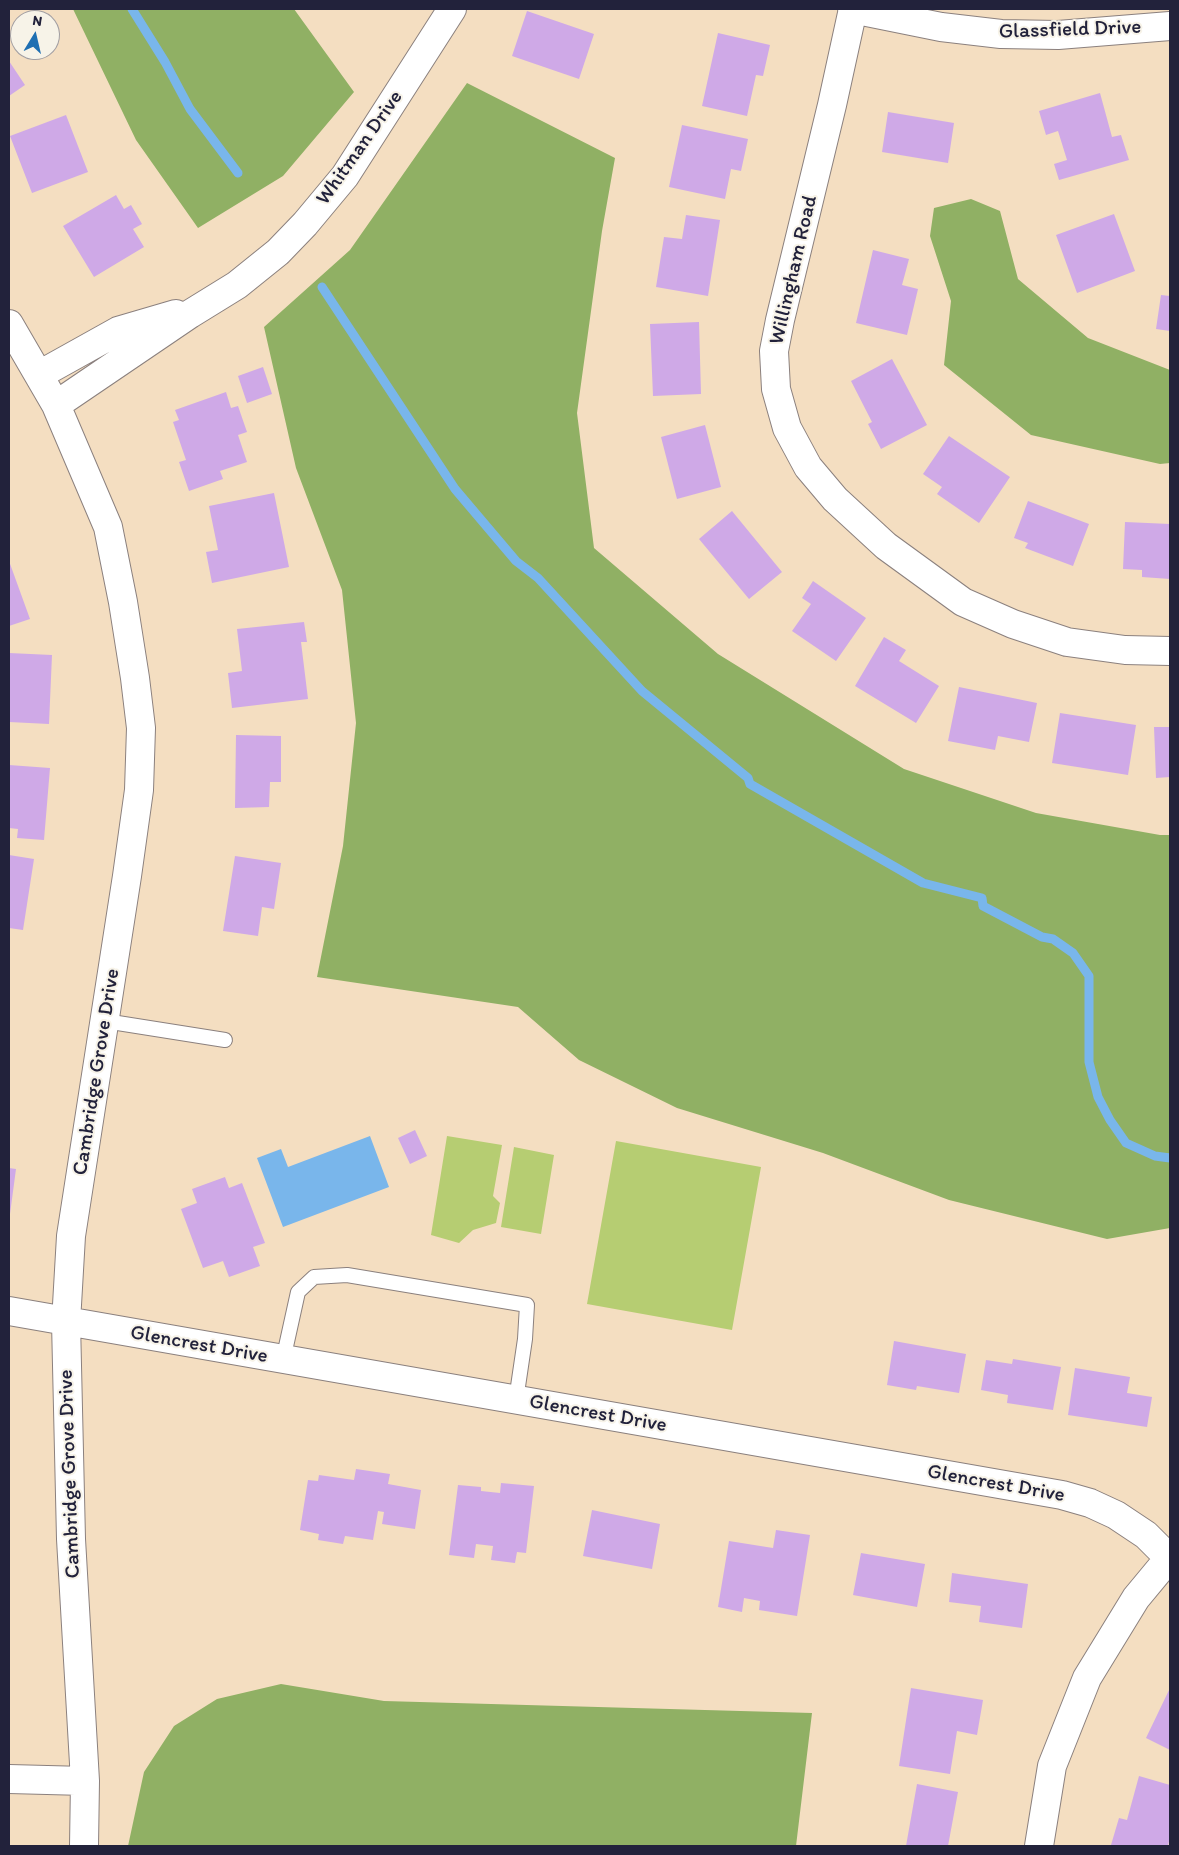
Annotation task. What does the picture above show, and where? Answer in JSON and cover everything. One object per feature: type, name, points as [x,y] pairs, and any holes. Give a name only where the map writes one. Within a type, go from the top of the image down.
[{"type":"street","name":"Whitman Drive","points":[[56,405],[237,285],[278,252],[305,224],[345,176],[452,9]]},
{"type":"street","name":"Glassfield Drive","points":[[853,9],[941,27],[1001,34],[1058,35],[1170,26]]},
{"type":"street","name":"Willingham Road","points":[[853,9],[774,350],[776,389],[787,428],[808,467],[835,500],[886,546],[963,602],[1013,624],[1067,642],[1125,650],[1170,650]]},
{"type":"street","name":"Whitman Drive","points":[[39,376],[118,331],[202,307]]},
{"type":"street","name":"Cambridge Grove Drive","points":[[9,324],[56,405],[108,527],[123,602],[135,678],[140,728],[139,790],[71,1236],[66,1322],[71,1539],[85,1781],[84,1846]]},
{"type":"street","name":"Glencrest Drive","points":[[9,1311],[1062,1495],[1090,1503],[1116,1515],[1146,1535],[1170,1558]]},
{"type":"street","points":[[1039,1846],[1052,1766],[1087,1678],[1136,1598],[1170,1558]]},
{"type":"street","points":[[9,1779],[85,1781]]},
{"type":"lane","points":[[105,1021],[225,1040]]},
{"type":"lane","points":[[283,1360],[298,1292],[314,1277],[347,1275],[527,1305],[525,1339],[516,1400]]},
{"type":"green space","points":[[73,9],[294,9],[354,92],[283,176],[198,228],[136,140]]},
{"type":"green space","points":[[467,83],[615,158],[602,231],[577,413],[594,548],[718,654],[904,769],[1036,813],[1160,835],[1170,835],[1170,1228],[1107,1239],[949,1200],[823,1153],[677,1108],[579,1060],[518,1007],[317,977],[343,846],[356,723],[342,590],[296,468],[264,327],[350,250]]},
{"type":"green space","points":[[971,199],[1000,211],[1018,279],[1088,338],[1170,370],[1170,463],[1160,464],[1031,435],[944,365],[951,301],[930,236],[934,208]]},
{"type":"green space","points":[[447,1136],[502,1145],[493,1196],[500,1203],[496,1223],[473,1230],[459,1243],[431,1235]]},
{"type":"green space","points":[[616,1141],[761,1167],[732,1330],[587,1304]]},
{"type":"green space","points":[[514,1147],[554,1155],[541,1234],[501,1227]]},
{"type":"green space","points":[[281,1684],[384,1701],[812,1713],[796,1846],[128,1846],[144,1772],[174,1726],[217,1699]]},
{"type":"water","points":[[370,1136],[389,1187],[283,1227],[257,1158],[281,1149],[288,1167]]},
{"type":"building","points":[[527,11],[594,34],[579,79],[512,56]]},
{"type":"building","points":[[718,33],[770,45],[763,76],[756,75],[747,116],[702,106]]},
{"type":"building","points":[[9,61],[25,85],[9,96]]},
{"type":"building","points":[[1100,93],[1112,137],[1121,135],[1129,160],[1059,180],[1054,164],[1067,160],[1058,131],[1046,135],[1039,111]]},
{"type":"building","points":[[888,112],[954,123],[948,163],[882,152]]},
{"type":"building","points":[[66,115],[88,172],[32,193],[10,136]]},
{"type":"building","points":[[682,125],[748,139],[741,171],[731,169],[725,199],[669,187]]},
{"type":"building","points":[[116,195],[124,209],[131,205],[142,224],[133,229],[144,247],[94,277],[63,226]]},
{"type":"building","points":[[1114,214],[1135,271],[1077,293],[1056,235]]},
{"type":"building","points":[[686,215],[720,220],[708,296],[656,287],[664,237],[682,239]]},
{"type":"building","points":[[873,250],[909,259],[902,285],[918,289],[907,335],[856,323]]},
{"type":"building","points":[[1161,295],[1170,296],[1170,331],[1156,329]]},
{"type":"building","points":[[699,322],[701,394],[653,396],[650,324]]},
{"type":"building","points":[[892,359],[927,425],[881,449],[868,424],[872,422],[851,381]]},
{"type":"building","points":[[263,367],[272,394],[247,403],[238,376]]},
{"type":"building","points":[[226,392],[231,408],[238,406],[247,432],[238,435],[247,462],[220,471],[223,479],[189,491],[179,462],[186,460],[173,422],[179,420],[175,410]]},
{"type":"building","points":[[705,425],[721,487],[677,499],[661,437]]},
{"type":"building","points":[[949,436],[1010,477],[979,523],[937,494],[942,487],[923,474]]},
{"type":"building","points":[[274,493],[289,567],[212,583],[206,552],[218,550],[209,506]]},
{"type":"building","points":[[1028,501],[1089,524],[1073,566],[1025,548],[1028,543],[1014,538]]},
{"type":"building","points":[[732,511],[782,572],[749,599],[699,539]]},
{"type":"building","points":[[1125,522],[1170,524],[1170,579],[1142,577],[1142,570],[1123,569]]},
{"type":"building","points":[[9,561],[30,619],[9,626]]},
{"type":"building","points":[[813,581],[866,618],[836,661],[792,631],[811,604],[802,598]]},
{"type":"building","points":[[304,622],[307,642],[301,642],[308,699],[232,708],[228,673],[242,671],[237,629]]},
{"type":"building","points":[[884,637],[906,650],[899,661],[939,686],[916,723],[855,686]]},
{"type":"building","points":[[9,653],[52,655],[49,724],[9,722]]},
{"type":"building","points":[[959,687],[1037,703],[1029,742],[998,736],[995,750],[948,741]]},
{"type":"building","points":[[1060,713],[1136,725],[1128,775],[1052,763]]},
{"type":"building","points":[[1154,727],[1170,727],[1170,777],[1156,778]]},
{"type":"building","points":[[236,735],[281,736],[281,782],[270,782],[269,807],[235,808]]},
{"type":"building","points":[[9,765],[50,768],[44,840],[17,838],[18,829],[9,828]]},
{"type":"building","points":[[9,855],[34,859],[23,930],[9,928]]},
{"type":"building","points":[[235,856],[281,863],[274,909],[262,907],[258,936],[223,931]]},
{"type":"building","points":[[415,1130],[427,1156],[410,1164],[398,1138]]},
{"type":"building","points":[[9,1168],[16,1169],[10,1214],[9,1213]]},
{"type":"building","points":[[225,1177],[229,1188],[242,1183],[265,1243],[253,1247],[260,1266],[229,1277],[223,1261],[203,1268],[181,1209],[197,1203],[192,1189]]},
{"type":"building","points":[[894,1341],[966,1354],[959,1393],[917,1386],[916,1390],[887,1385]]},
{"type":"building","points":[[1013,1359],[1061,1367],[1053,1410],[1007,1403],[1008,1395],[981,1390],[986,1360],[1012,1364]]},
{"type":"building","points":[[1075,1368],[1130,1377],[1127,1393],[1152,1397],[1147,1427],[1068,1415]]},
{"type":"building","points":[[356,1469],[390,1474],[388,1484],[421,1490],[415,1529],[382,1524],[384,1512],[378,1511],[373,1540],[345,1536],[343,1544],[318,1540],[319,1534],[300,1530],[308,1480],[318,1481],[319,1475],[354,1480]]},
{"type":"building","points":[[501,1483],[534,1486],[526,1553],[517,1552],[515,1563],[491,1560],[493,1546],[476,1544],[474,1558],[449,1555],[458,1485],[481,1487],[481,1491],[500,1493]]},
{"type":"building","points":[[592,1510],[660,1524],[652,1569],[583,1556]]},
{"type":"building","points":[[776,1530],[810,1535],[797,1616],[759,1610],[760,1601],[744,1598],[742,1612],[718,1607],[729,1541],[773,1548]]},
{"type":"building","points":[[861,1553],[925,1564],[917,1607],[853,1595]]},
{"type":"building","points":[[952,1573],[1028,1584],[1022,1628],[979,1622],[981,1606],[949,1602]]},
{"type":"building","points":[[911,1688],[983,1700],[977,1735],[957,1731],[950,1774],[899,1766]]},
{"type":"building","points":[[1170,1688],[1170,1750],[1146,1738]]},
{"type":"building","points":[[1139,1776],[1170,1785],[1170,1837],[1168,1846],[1111,1845],[1119,1818],[1127,1820]]},
{"type":"building","points":[[917,1784],[958,1792],[948,1846],[906,1846]]},
{"type":"waterway","points":[[132,9],[165,62],[190,109],[238,173]]},
{"type":"waterway","points":[[322,287],[455,489],[516,561],[538,578],[642,691],[748,778],[750,784],[923,883],[982,898],[983,906],[1042,937],[1053,939],[1073,953],[1089,976],[1089,1062],[1098,1097],[1110,1120],[1126,1143],[1155,1156],[1170,1158]]}]
